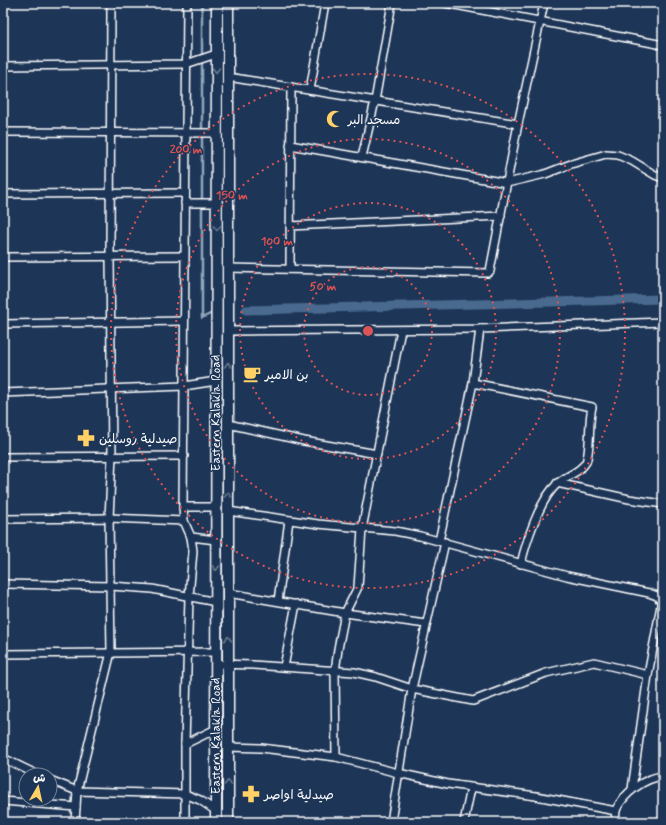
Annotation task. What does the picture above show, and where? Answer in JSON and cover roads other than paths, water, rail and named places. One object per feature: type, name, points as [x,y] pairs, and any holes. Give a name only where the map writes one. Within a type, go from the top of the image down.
[{"type":"street","points":[[75,822],[77,791],[111,652],[110,518],[112,456],[110,389],[109,66],[111,3]]},
{"type":"street","points":[[185,822],[188,597],[192,551],[191,537],[184,521],[183,507],[187,3]]},
{"type":"street","name":"Eastern Kalakla Road","points":[[216,822],[217,3]]},
{"type":"street","name":"Eastern Kalakla Road","points":[[228,3],[228,822]]},
{"type":"street","points":[[310,90],[325,3]]},
{"type":"street","points":[[362,157],[375,101],[392,3]]},
{"type":"street","points":[[445,3],[663,45]]},
{"type":"street","points":[[228,268],[488,273],[492,267],[518,124],[544,3]]},
{"type":"street","points":[[3,66],[186,64],[216,54]]},
{"type":"street","points":[[228,77],[518,124]]},
{"type":"street","points":[[290,269],[291,87]]},
{"type":"street","points":[[3,132],[216,133]]},
{"type":"street","points":[[290,145],[507,183],[545,174],[571,164],[606,154],[618,155],[663,178]]},
{"type":"street","points":[[3,194],[185,193]]},
{"type":"street","points":[[185,203],[217,203]]},
{"type":"street","points":[[290,226],[501,216]]},
{"type":"street","points":[[3,257],[110,258],[184,256]]},
{"type":"street","points":[[3,324],[184,322]]},
{"type":"street","points":[[228,331],[480,329],[663,322]]},
{"type":"street","points":[[391,822],[412,689],[473,383],[480,329]]},
{"type":"street","points":[[336,757],[335,672],[345,613],[358,587],[362,529],[401,330]]},
{"type":"street","points":[[3,393],[184,386],[216,381]]},
{"type":"street","points":[[473,383],[592,407],[589,419],[586,462],[558,483],[550,492],[526,541],[521,564]]},
{"type":"street","points":[[228,424],[304,441],[377,454]]},
{"type":"street","points":[[3,457],[184,456]]},
{"type":"street","points":[[558,483],[629,499],[663,504]]},
{"type":"street","points":[[183,507],[216,507]]},
{"type":"street","points":[[228,511],[362,529],[396,531],[442,541],[521,564],[657,596],[662,601],[648,675],[632,789],[616,811],[616,822]]},
{"type":"street","points":[[3,519],[110,518],[184,521]]},
{"type":"street","points":[[278,601],[289,520]]},
{"type":"street","points":[[191,537],[216,540]]},
{"type":"street","points":[[3,584],[110,586],[152,589],[216,602]]},
{"type":"street","points":[[228,593],[345,613],[426,624]]},
{"type":"street","points":[[284,667],[296,604]]},
{"type":"street","points":[[3,654],[216,652]]},
{"type":"street","points":[[216,664],[354,672],[376,677],[412,689],[473,701],[546,672],[594,662],[648,675]]},
{"type":"street","points":[[185,744],[216,729]]},
{"type":"street","points":[[228,747],[261,748],[336,757],[398,773],[471,788],[536,796],[616,811]]},
{"type":"street","points":[[3,758],[22,767]]},
{"type":"street","points":[[632,789],[657,777],[663,776]]},
{"type":"street","points":[[58,783],[77,791],[185,794],[200,800],[216,811]]},
{"type":"street","points":[[464,822],[471,788]]},
{"type":"street","points":[[3,801],[76,807]]},
{"type":"waterway","points":[[202,3],[202,318],[212,313]]},
{"type":"waterway","points":[[246,310],[663,299]]},
{"type":"place","name":"مسجد البر","points":[[335,119]]},
{"type":"place","name":"بن الامير","points":[[252,374]]},
{"type":"place","name":"صيدلية روسلين","points":[[86,438]]},
{"type":"place","name":"صيدلية اواصر","points":[[251,794]]}]
